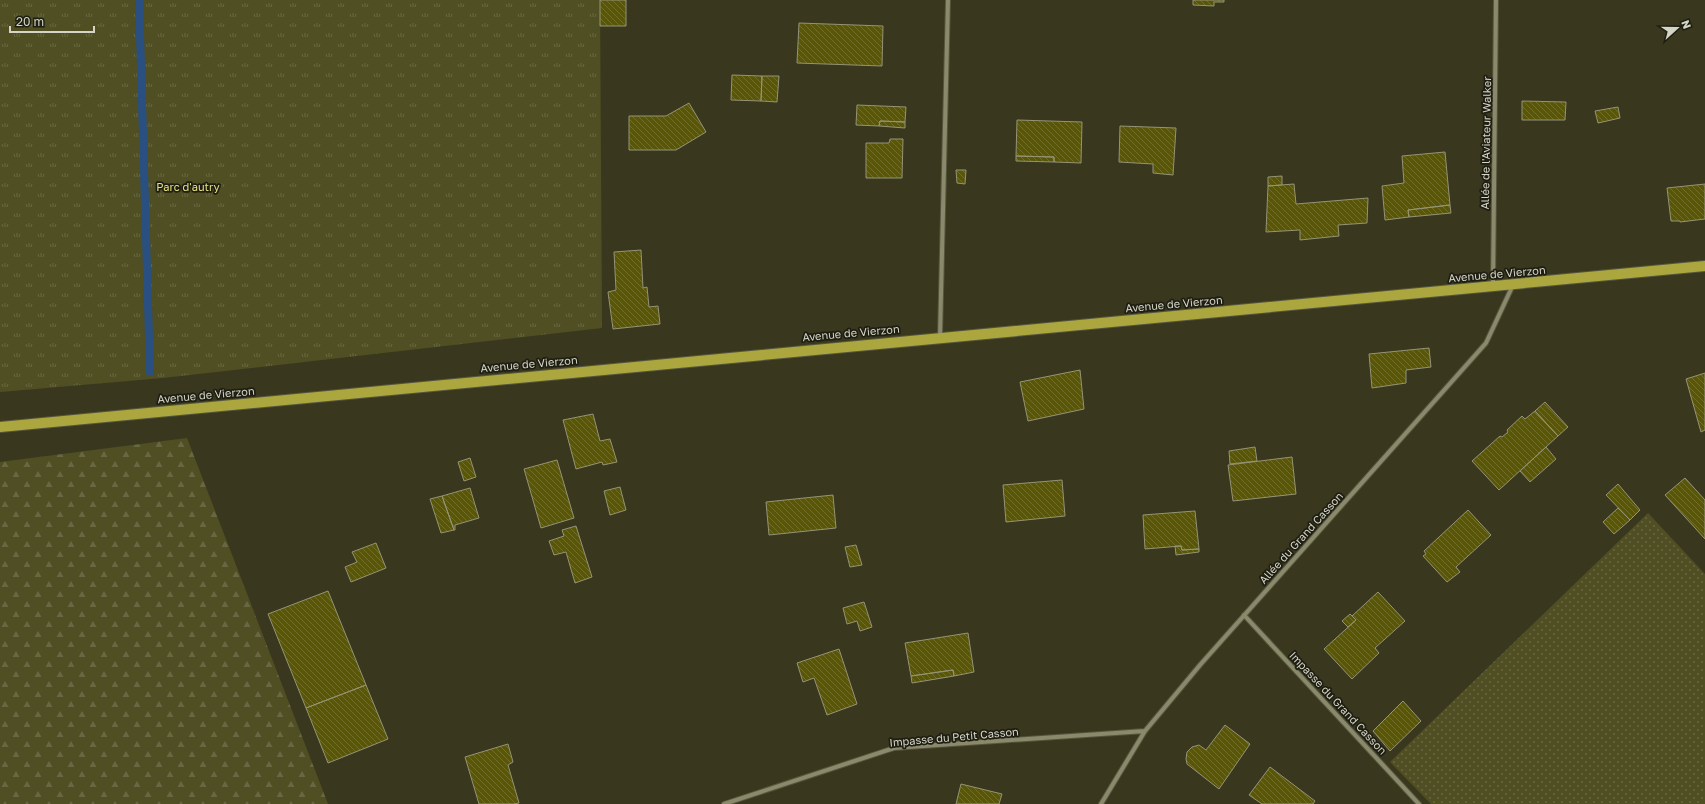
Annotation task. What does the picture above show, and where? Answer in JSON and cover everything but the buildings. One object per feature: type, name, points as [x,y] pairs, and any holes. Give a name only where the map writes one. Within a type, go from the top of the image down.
[{"type":"main road","name":"Avenue de Vierzon","points":[[0,427],[940,337],[1514,285],[1705,266]]},
{"type":"street","points":[[940,337],[948,0]]},
{"type":"street","name":"Allée de l'Aviateur Walker","points":[[1493,286],[1496,0]]},
{"type":"street","name":"Allée du Grand Casson","points":[[1101,804],[1145,731],[1244,615],[1486,343],[1514,285]]},
{"type":"street","name":"Impasse du Grand Casson","points":[[1244,615],[1419,804]]},
{"type":"street","name":"Impasse du Petit Casson","points":[[724,804],[894,748],[1145,731]]},
{"type":"green space","name":"Parc d'autry","points":[[0,0],[600,0],[602,328],[163,378],[0,392]]},
{"type":"green space","points":[[187,438],[328,804],[0,804],[0,462]]},
{"type":"green space","points":[[1648,513],[1705,574],[1705,804],[1431,804],[1390,762]]},
{"type":"waterway","points":[[139,0],[150,372]]}]
